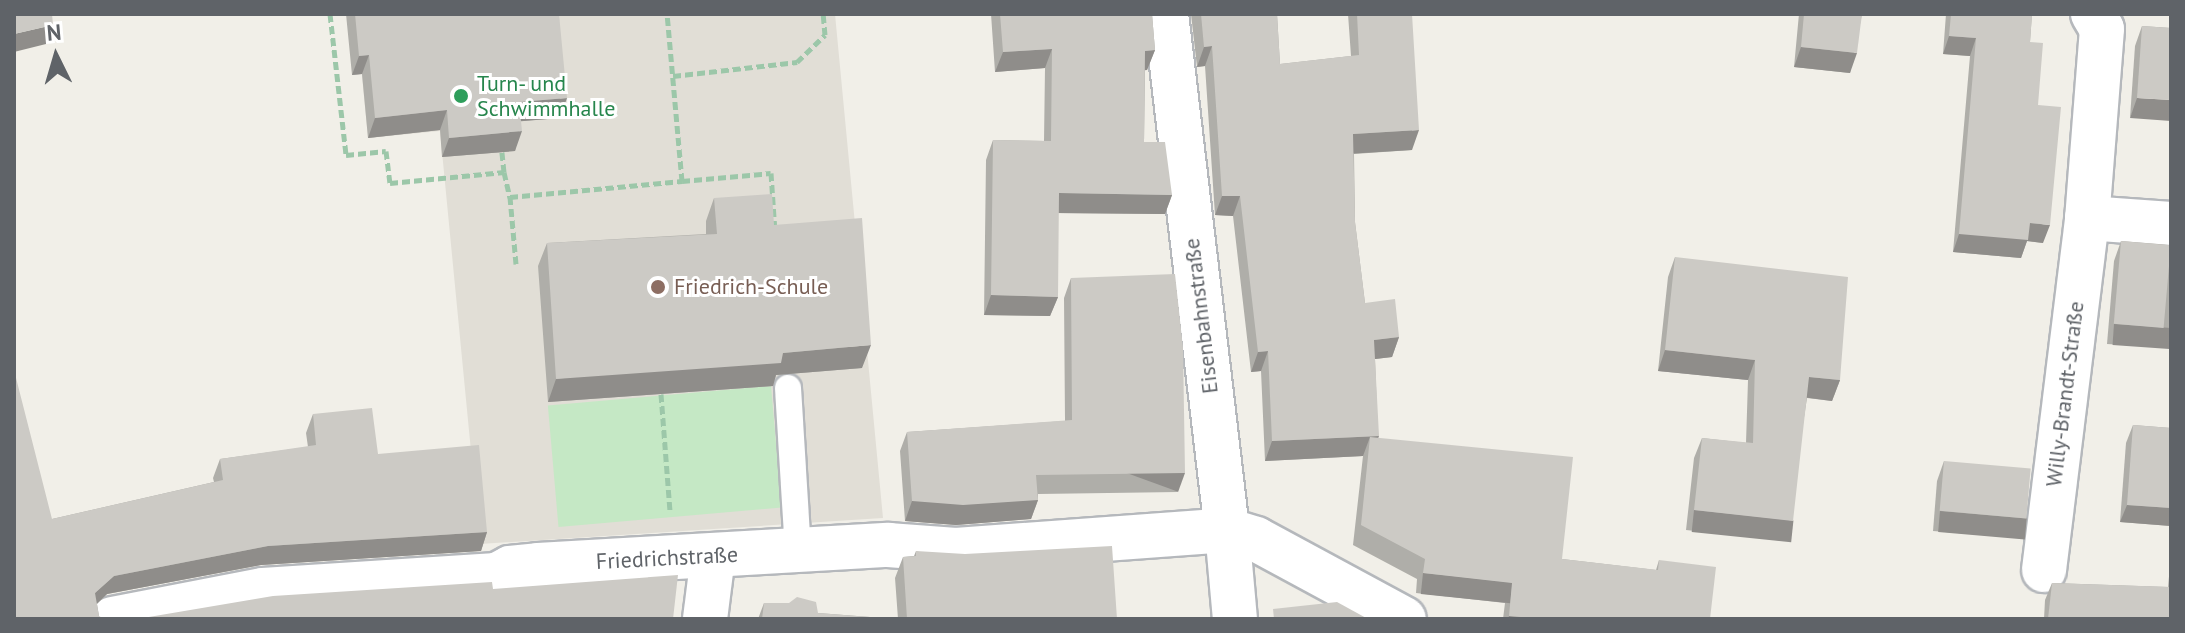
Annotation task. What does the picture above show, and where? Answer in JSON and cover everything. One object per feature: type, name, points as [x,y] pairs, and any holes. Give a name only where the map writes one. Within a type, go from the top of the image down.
[{"type":"street","name":"Eisenbahnstraße","points":[[1166,14],[1235,619]]},
{"type":"street","name":"Willy-Brandt-Straße","points":[[2044,570],[2087,218],[2102,29],[2093,14]]},
{"type":"street","points":[[2087,218],[2171,224]]},
{"type":"street","name":"Friedrichstraße","points":[[112,619],[263,590],[693,557],[888,545],[956,550],[1227,530]]},
{"type":"street","points":[[1227,530],[1256,539],[1404,619]]},
{"type":"street","points":[[693,557],[705,619]]},
{"type":"lane","points":[[788,388],[798,551]]},
{"type":"path","points":[[330,14],[346,155],[386,151],[390,183],[504,172]]},
{"type":"path","points":[[667,14],[682,181]]},
{"type":"path","points":[[673,76],[797,62],[825,35],[823,14]]},
{"type":"path","points":[[502,152],[516,264]]},
{"type":"path","points":[[510,197],[771,173],[777,248]]},
{"type":"path","points":[[661,394],[693,557]]},
{"type":"shaded area","name":"Friedrich-Schule","points":[[356,14],[835,14],[883,518],[480,544],[440,131],[368,138]]},
{"type":"green space","points":[[771,386],[782,508],[558,527],[548,406]]},
{"type":"building","points":[[14,14],[52,14],[53,25],[14,34]]},
{"type":"building","name":"Turn- und Schwimmhalle","points":[[355,14],[559,14],[567,98],[519,102],[522,131],[449,138],[447,110],[375,118],[369,55],[359,56]]},
{"type":"building","points":[[1000,14],[1152,14],[1155,50],[1145,51],[1144,142],[1165,142],[1172,195],[1059,193],[1058,297],[991,295],[993,140],[1051,141],[1052,49],[1003,52]]},
{"type":"building","points":[[1201,14],[1277,14],[1280,64],[1359,55],[1357,14],[1412,14],[1419,130],[1353,134],[1355,222],[1365,303],[1395,299],[1399,337],[1374,340],[1379,436],[1272,441],[1268,351],[1258,352],[1240,196],[1222,196],[1212,46],[1204,47]]},
{"type":"building","points":[[1804,14],[1862,14],[1857,53],[1801,47]]},
{"type":"building","points":[[1951,14],[2032,14],[2030,42],[2043,43],[2038,105],[2061,107],[2050,225],[2030,223],[2028,240],[1959,234],[1976,38],[1949,36]]},
{"type":"building","points":[[2142,26],[2171,28],[2171,100],[2137,98]]},
{"type":"building","points":[[772,194],[774,225],[862,218],[871,345],[783,353],[781,363],[556,379],[547,243],[717,234],[714,198]]},
{"type":"building","points":[[2121,241],[2171,245],[2164,328],[2114,324]]},
{"type":"building","points":[[1675,257],[1848,277],[1840,380],[1809,377],[1793,521],[1694,510],[1702,438],[1753,443],[1755,360],[1665,350]]},
{"type":"building","points":[[1175,274],[1183,348],[1185,473],[1036,475],[1038,500],[963,505],[912,501],[907,432],[1072,420],[1071,278]]},
{"type":"building","points":[[14,370],[52,519],[223,480],[220,459],[316,445],[313,414],[372,408],[378,454],[479,445],[487,532],[268,546],[114,576],[95,593],[99,616],[104,619],[14,619]]},
{"type":"building","points":[[2133,425],[2171,428],[2171,508],[2127,505]]},
{"type":"building","points":[[1370,437],[1573,457],[1562,559],[1658,570],[1659,560],[1716,567],[1710,619],[1545,619],[1509,616],[1512,583],[1423,573],[1425,559],[1361,525]]},
{"type":"building","points":[[1944,461],[2031,469],[2026,518],[1940,511]]},
{"type":"building","points":[[1112,546],[1117,619],[907,619],[903,557],[916,556],[916,551],[965,554]]},
{"type":"building","points":[[678,575],[673,619],[137,619],[273,596],[492,582],[493,589]]},
{"type":"building","points":[[2052,583],[2171,587],[2171,619],[2048,619]]},
{"type":"building","points":[[797,597],[816,602],[818,613],[896,619],[762,619],[764,603],[789,603]]},
{"type":"building","points":[[1337,602],[1368,619],[1274,619],[1273,609]]},
{"type":"place","name":"Turn- und Schwimmhalle","points":[[461,96]]},
{"type":"place","name":"Friedrich-Schule","points":[[658,287]]}]
